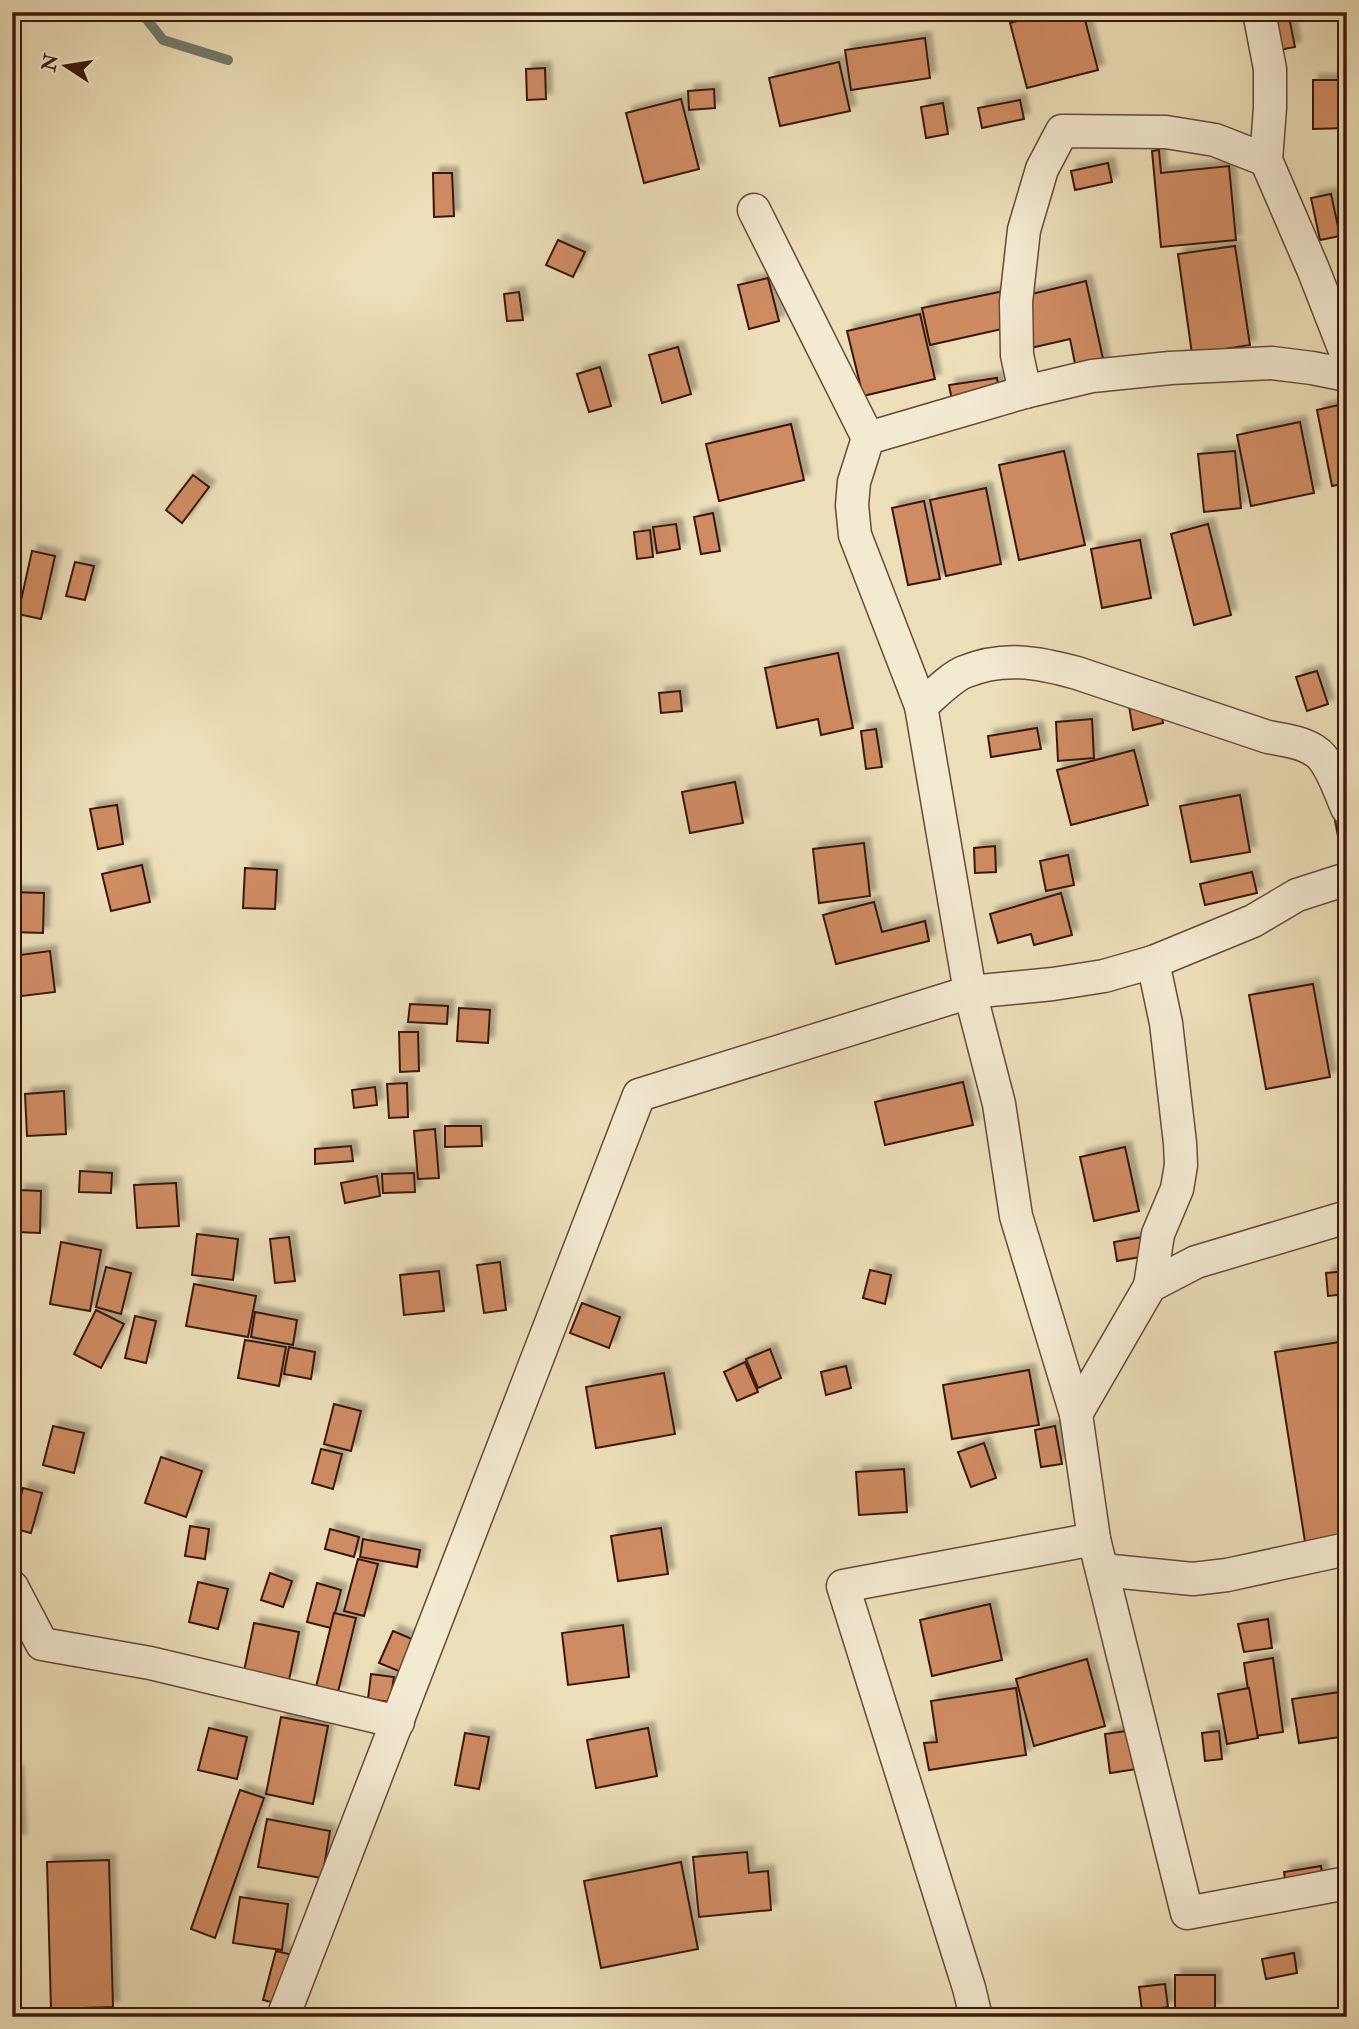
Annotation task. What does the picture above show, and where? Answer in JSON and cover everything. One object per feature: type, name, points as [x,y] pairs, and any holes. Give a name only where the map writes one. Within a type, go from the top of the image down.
[{"type":"street","points":[[1259,12],[1270,69],[1266,160],[1347,356]]},
{"type":"street","points":[[1025,392],[1017,355],[1016,302],[1024,230],[1042,169],[1062,131],[1166,132],[1215,140],[1266,160]]},
{"type":"street","points":[[754,210],[868,438],[854,482],[852,506],[855,535],[921,706],[970,992],[999,1104],[1016,1216],[1076,1414],[1094,1539],[1188,1913],[1347,1883]]},
{"type":"street","points":[[868,438],[1025,392],[1092,376],[1272,363],[1347,375]]},
{"type":"street","points":[[921,706],[962,673],[1002,661],[1046,664],[1317,751],[1329,767],[1347,808]]},
{"type":"street","points":[[284,2017],[639,1095],[970,992],[1104,976],[1153,962],[1254,921],[1297,895],[1347,879]]},
{"type":"street","points":[[1076,1414],[1150,1286],[1158,1234],[1177,1189],[1181,1143],[1166,1023],[1153,962]]},
{"type":"street","points":[[1150,1286],[1196,1262],[1347,1217]]},
{"type":"street","points":[[976,2017],[843,1586],[1094,1539]]},
{"type":"street","points":[[1102,1570],[1193,1580],[1347,1549]]},
{"type":"street","points":[[12,1587],[27,1641],[150,1663],[398,1722]]},
{"type":"building","points":[[1051,12],[1083,12],[1098,70],[1027,88],[1010,23]]},
{"type":"building","points":[[1270,12],[1288,12],[1295,47],[1268,52]]},
{"type":"building","points":[[925,38],[930,78],[851,90],[845,50]]},
{"type":"building","points":[[839,62],[850,111],[780,126],[769,78]]},
{"type":"building","points":[[545,68],[546,99],[527,100],[526,69]]},
{"type":"building","points":[[1313,80],[1347,80],[1347,128],[1313,129]]},
{"type":"building","points":[[714,89],[715,108],[689,110],[688,91]]},
{"type":"building","points":[[681,99],[699,169],[644,183],[626,113]]},
{"type":"building","points":[[1020,100],[1024,119],[982,128],[978,108]]},
{"type":"building","points":[[943,103],[948,134],[926,138],[921,107]]},
{"type":"building","points":[[1159,150],[1161,173],[1229,166],[1236,240],[1161,247],[1152,151]]},
{"type":"building","points":[[1108,163],[1112,182],[1075,190],[1071,171]]},
{"type":"building","points":[[433,173],[452,173],[454,216],[434,217]]},
{"type":"building","points":[[1331,194],[1340,236],[1320,240],[1311,198]]},
{"type":"building","points":[[558,240],[585,252],[573,277],[546,265]]},
{"type":"building","points":[[1235,246],[1250,345],[1192,354],[1178,254]]},
{"type":"building","points":[[768,278],[779,321],[749,329],[738,285]]},
{"type":"building","points":[[1086,281],[1107,377],[1079,383],[1070,339],[1022,350],[1011,299]]},
{"type":"building","points":[[1004,291],[1011,327],[930,345],[922,308]]},
{"type":"building","points":[[519,292],[523,320],[507,321],[504,294]]},
{"type":"building","points":[[920,314],[935,379],[863,396],[847,331]]},
{"type":"building","points":[[678,347],[691,394],[662,403],[649,355]]},
{"type":"building","points":[[600,367],[611,406],[589,412],[577,374]]},
{"type":"building","points":[[997,378],[1000,399],[953,406],[949,385]]},
{"type":"building","points":[[1347,403],[1347,483],[1332,486],[1317,410]]},
{"type":"building","points":[[1300,422],[1314,493],[1251,506],[1237,435]]},
{"type":"building","points":[[791,424],[804,480],[719,501],[706,444]]},
{"type":"building","points":[[1064,451],[1085,545],[1019,560],[999,465]]},
{"type":"building","points":[[1235,451],[1241,508],[1204,512],[1198,454]]},
{"type":"building","points":[[193,475],[209,487],[182,523],[166,510]]},
{"type":"building","points":[[986,488],[1001,564],[946,576],[930,500]]},
{"type":"building","points":[[924,501],[940,579],[908,585],[892,508]]},
{"type":"building","points":[[713,513],[720,551],[701,554],[694,517]]},
{"type":"building","points":[[676,524],[680,549],[657,553],[653,527]]},
{"type":"building","points":[[1208,524],[1231,615],[1194,625],[1171,534]]},
{"type":"building","points":[[650,530],[653,557],[637,559],[634,532]]},
{"type":"building","points":[[1140,540],[1151,598],[1102,608],[1091,549]]},
{"type":"building","points":[[32,551],[55,556],[41,619],[18,614]]},
{"type":"building","points":[[75,562],[94,566],[85,600],[66,596]]},
{"type":"building","points":[[838,653],[853,728],[821,735],[818,719],[777,728],[765,668]]},
{"type":"building","points":[[1317,671],[1328,704],[1307,711],[1296,677]]},
{"type":"building","points":[[680,691],[682,711],[661,713],[659,693]]},
{"type":"building","points":[[1159,699],[1163,723],[1133,730],[1129,706]]},
{"type":"building","points":[[1092,719],[1094,758],[1058,761],[1056,722]]},
{"type":"building","points":[[1037,728],[1041,749],[991,757],[988,736]]},
{"type":"building","points":[[876,729],[882,767],[866,769],[861,731]]},
{"type":"building","points":[[1134,750],[1148,805],[1071,825],[1057,770]]},
{"type":"building","points":[[1347,768],[1347,862],[1343,863],[1326,772]]},
{"type":"building","points":[[735,782],[743,823],[690,833],[682,792]]},
{"type":"building","points":[[1240,795],[1250,852],[1191,862],[1180,806]]},
{"type":"building","points":[[117,805],[123,844],[98,849],[90,809]]},
{"type":"building","points":[[864,843],[870,896],[819,903],[813,849]]},
{"type":"building","points":[[995,846],[996,872],[975,873],[974,848]]},
{"type":"building","points":[[1068,855],[1074,885],[1046,891],[1040,861]]},
{"type":"building","points":[[142,865],[150,902],[111,911],[102,874]]},
{"type":"building","points":[[245,868],[277,870],[275,909],[243,908]]},
{"type":"building","points":[[1252,872],[1257,893],[1205,905],[1200,884]]},
{"type":"building","points":[[12,892],[44,893],[43,933],[12,932]]},
{"type":"building","points":[[1061,893],[1072,935],[1034,945],[1031,934],[998,943],[990,914]]},
{"type":"building","points":[[874,902],[882,932],[925,921],[929,941],[836,964],[823,915]]},
{"type":"building","points":[[50,951],[55,992],[14,997],[12,956]]},
{"type":"building","points":[[1313,984],[1330,1077],[1266,1089],[1249,995]]},
{"type":"building","points":[[410,1004],[448,1006],[447,1024],[408,1022]]},
{"type":"building","points":[[459,1008],[490,1010],[488,1043],[457,1041]]},
{"type":"building","points":[[399,1032],[418,1032],[419,1071],[400,1072]]},
{"type":"building","points":[[963,1082],[973,1125],[885,1145],[875,1102]]},
{"type":"building","points":[[407,1083],[408,1117],[389,1118],[387,1084]]},
{"type":"building","points":[[375,1087],[377,1105],[354,1108],[352,1090]]},
{"type":"building","points":[[64,1091],[66,1134],[27,1136],[25,1094]]},
{"type":"building","points":[[445,1126],[481,1126],[482,1146],[445,1147]]},
{"type":"building","points":[[435,1129],[439,1178],[418,1179],[414,1131]]},
{"type":"building","points":[[351,1146],[353,1161],[315,1164],[315,1149]]},
{"type":"building","points":[[1125,1147],[1139,1211],[1094,1221],[1080,1157]]},
{"type":"building","points":[[80,1171],[112,1173],[111,1193],[79,1192]]},
{"type":"building","points":[[414,1173],[415,1192],[383,1193],[382,1174]]},
{"type":"building","points":[[377,1176],[380,1196],[345,1203],[341,1183]]},
{"type":"building","points":[[176,1183],[179,1226],[137,1228],[134,1185]]},
{"type":"building","points":[[19,1190],[41,1191],[40,1233],[17,1232]]},
{"type":"building","points":[[197,1234],[238,1239],[233,1280],[192,1275]]},
{"type":"building","points":[[289,1237],[295,1281],[275,1283],[270,1239]]},
{"type":"building","points":[[1143,1237],[1146,1256],[1117,1261],[1114,1242]]},
{"type":"building","points":[[61,1242],[101,1250],[90,1311],[50,1304]]},
{"type":"building","points":[[500,1262],[506,1310],[484,1313],[477,1265]]},
{"type":"building","points":[[106,1267],[131,1273],[121,1314],[96,1307]]},
{"type":"building","points":[[870,1270],[891,1275],[885,1304],[863,1298]]},
{"type":"building","points":[[439,1271],[444,1311],[404,1315],[400,1275]]},
{"type":"building","points":[[1347,1271],[1347,1294],[1328,1296],[1326,1273]]},
{"type":"building","points":[[194,1284],[256,1296],[248,1337],[186,1326]]},
{"type":"building","points":[[582,1303],[620,1317],[609,1348],[570,1333]]},
{"type":"building","points":[[96,1310],[124,1324],[101,1368],[74,1354]]},
{"type":"building","points":[[255,1312],[297,1320],[293,1345],[251,1337]]},
{"type":"building","points":[[135,1316],[156,1321],[146,1363],[125,1358]]},
{"type":"building","points":[[245,1340],[286,1347],[279,1386],[238,1378]]},
{"type":"building","points":[[1340,1342],[1347,1383],[1347,1542],[1306,1548],[1275,1352]]},
{"type":"building","points":[[289,1347],[315,1352],[311,1379],[284,1374]]},
{"type":"building","points":[[770,1349],[781,1378],[758,1388],[746,1359]]},
{"type":"building","points":[[745,1362],[758,1392],[737,1401],[724,1372]]},
{"type":"building","points":[[846,1366],[851,1388],[826,1395],[821,1372]]},
{"type":"building","points":[[1029,1370],[1039,1425],[952,1439],[943,1385]]},
{"type":"building","points":[[664,1373],[675,1434],[596,1448],[586,1387]]},
{"type":"building","points":[[334,1404],[361,1411],[351,1451],[324,1444]]},
{"type":"building","points":[[53,1426],[84,1433],[74,1473],[43,1465]]},
{"type":"building","points":[[1055,1426],[1062,1464],[1041,1467],[1035,1430]]},
{"type":"building","points":[[984,1443],[996,1478],[971,1487],[958,1452]]},
{"type":"building","points":[[321,1449],[342,1454],[333,1489],[312,1483]]},
{"type":"building","points":[[161,1457],[202,1471],[186,1517],[145,1503]]},
{"type":"building","points":[[904,1469],[907,1512],[859,1515],[856,1472]]},
{"type":"building","points":[[23,1488],[42,1493],[31,1533],[12,1528]]},
{"type":"building","points":[[190,1526],[209,1529],[205,1559],[185,1556]]},
{"type":"building","points":[[661,1528],[668,1574],[618,1581],[611,1536]]},
{"type":"building","points":[[330,1529],[359,1537],[354,1557],[325,1549]]},
{"type":"building","points":[[363,1539],[420,1550],[417,1567],[360,1557]]},
{"type":"building","points":[[358,1559],[378,1564],[364,1616],[344,1611]]},
{"type":"building","points":[[270,1573],[292,1581],[283,1607],[261,1600]]},
{"type":"building","points":[[198,1582],[228,1589],[218,1629],[189,1622]]},
{"type":"building","points":[[317,1583],[341,1590],[331,1628],[307,1622]]},
{"type":"building","points":[[990,1604],[1002,1660],[932,1676],[920,1620]]},
{"type":"building","points":[[334,1613],[356,1618],[338,1692],[316,1687]]},
{"type":"building","points":[[1268,1619],[1272,1648],[1244,1652],[1238,1624]]},
{"type":"building","points":[[254,1623],[299,1632],[289,1680],[244,1671]]},
{"type":"building","points":[[623,1625],[629,1677],[568,1685],[562,1633]]},
{"type":"building","points":[[393,1631],[424,1644],[411,1676],[379,1663]]},
{"type":"building","points":[[1273,1658],[1283,1732],[1255,1736],[1244,1663]]},
{"type":"building","points":[[1087,1659],[1105,1726],[1034,1746],[1016,1679]]},
{"type":"building","points":[[371,1674],[394,1677],[390,1702],[368,1699]]},
{"type":"building","points":[[1016,1688],[1026,1755],[929,1770],[924,1743],[937,1742],[931,1701]]},
{"type":"building","points":[[1249,1688],[1258,1738],[1227,1744],[1218,1694]]},
{"type":"building","points":[[1347,1691],[1347,1736],[1299,1743],[1292,1699]]},
{"type":"building","points":[[281,1717],[328,1726],[313,1804],[266,1794]]},
{"type":"building","points":[[209,1728],[247,1737],[237,1779],[198,1770]]},
{"type":"building","points":[[648,1728],[657,1776],[596,1788],[587,1740]]},
{"type":"building","points":[[1133,1730],[1137,1769],[1110,1773],[1105,1734]]},
{"type":"building","points":[[1219,1731],[1222,1759],[1205,1761],[1202,1733]]},
{"type":"building","points":[[465,1733],[489,1737],[479,1789],[455,1785]]},
{"type":"building","points":[[12,1772],[17,1772],[20,1840],[12,1840]]},
{"type":"building","points":[[240,1790],[264,1798],[215,1938],[191,1929]]},
{"type":"building","points":[[267,1819],[330,1831],[322,1878],[258,1867]]},
{"type":"building","points":[[747,1852],[749,1873],[768,1871],[771,1910],[699,1917],[693,1857]]},
{"type":"building","points":[[109,1860],[113,2007],[51,2009],[47,1862]]},
{"type":"building","points":[[681,1862],[698,1949],[601,1968],[584,1881]]},
{"type":"building","points":[[1321,1866],[1324,1886],[1287,1892],[1284,1872]]},
{"type":"building","points":[[240,1897],[288,1904],[282,1950],[233,1943]]},
{"type":"building","points":[[276,1951],[297,1956],[284,2005],[263,2000]]},
{"type":"building","points":[[1294,1953],[1297,1973],[1266,1979],[1262,1959]]},
{"type":"building","points":[[1175,1975],[1215,1975],[1215,2009],[1175,2009]]},
{"type":"building","points":[[1165,1984],[1168,2007],[1142,2011],[1139,1987]]},
{"type":"waterway","points":[[141,12],[163,40],[228,60]]}]
